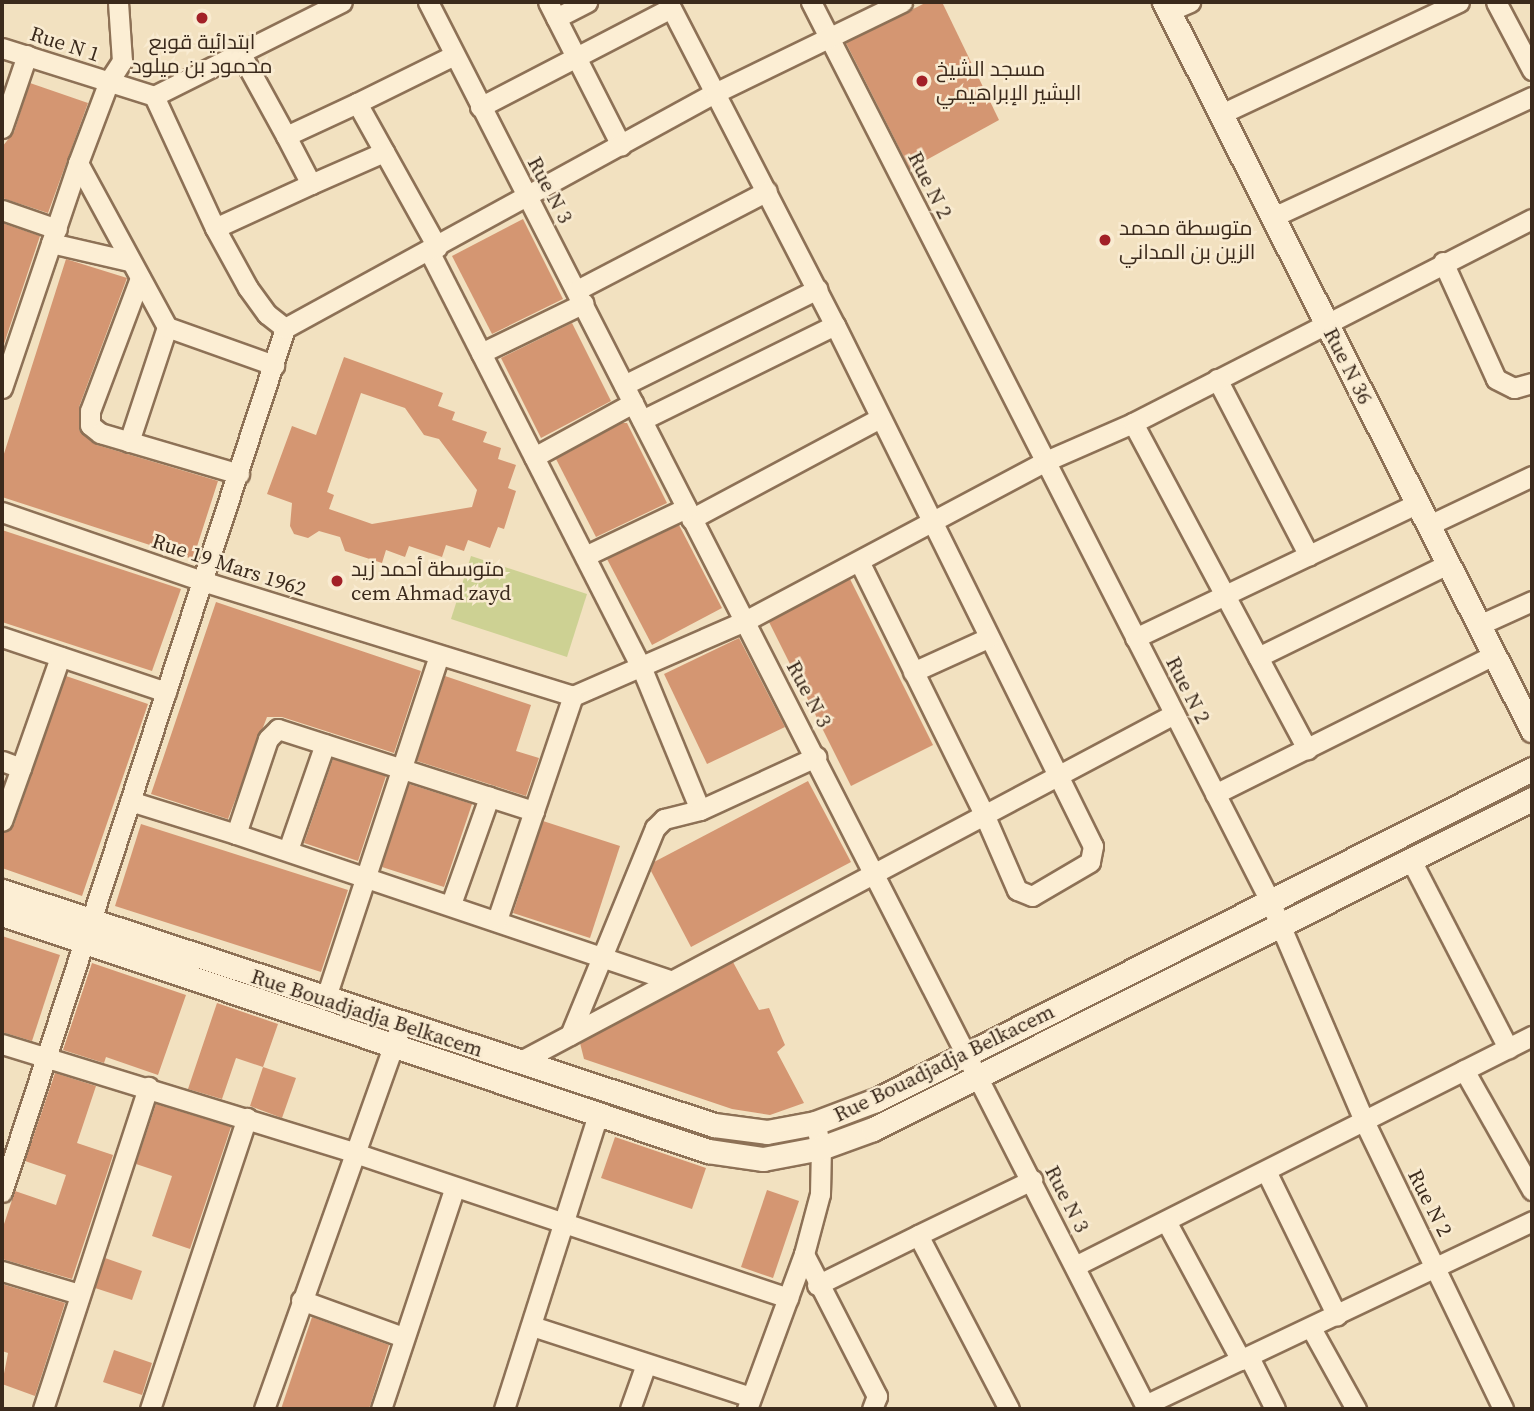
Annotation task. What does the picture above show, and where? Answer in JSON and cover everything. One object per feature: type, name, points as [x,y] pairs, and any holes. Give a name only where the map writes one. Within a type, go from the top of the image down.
[{"type":"street","points":[[2,388],[7,357],[54,236],[108,81],[124,55],[118,2]]},
{"type":"street","points":[[285,328],[257,302],[215,228],[154,96],[242,55],[342,2]]},
{"type":"street","name":"Rue N 3","points":[[428,2],[688,514],[974,1064],[1146,1407]]},
{"type":"street","points":[[587,2],[552,10],[621,145]]},
{"type":"street","name":"Rue N 2","points":[[811,2],[1269,899],[1364,1121],[1437,1267],[1503,1409]]},
{"type":"street","points":[[2,1192],[7,1161],[47,1058],[90,931],[285,328],[715,93],[902,2]]},
{"type":"street","points":[[1221,114],[1459,2]]},
{"type":"street","points":[[1496,2],[1532,66]]},
{"type":"street","points":[[480,107],[578,57],[670,5],[817,289],[931,525],[1058,776],[1094,854],[1090,862],[1032,896],[1017,890],[984,814],[859,561]]},
{"type":"street","name":"Rue N 36","points":[[1174,5],[1221,114],[1532,730]]},
{"type":"street","name":"Rue N 1","points":[[2,48],[154,96]]},
{"type":"street","points":[[2,128],[27,55]]},
{"type":"street","points":[[242,55],[311,184]]},
{"type":"street","points":[[286,136],[454,55]]},
{"type":"street","points":[[1273,217],[1532,97]]},
{"type":"street","points":[[357,103],[433,249],[481,353],[642,669],[700,810]]},
{"type":"street","points":[[215,228],[384,152]]},
{"type":"street","points":[[78,163],[167,327],[274,365]]},
{"type":"street","points":[[481,353],[767,191]]},
{"type":"street","points":[[2,210],[54,236],[130,261]]},
{"type":"street","points":[[497,920],[573,696],[642,669],[745,621],[931,525],[1045,461],[1133,423],[1443,262],[1532,219]]},
{"type":"street","points":[[1443,262],[1496,379],[1514,388],[1532,383]]},
{"type":"street","points":[[140,278],[88,420],[96,430],[129,442],[239,474]]},
{"type":"street","points":[[534,457],[633,402],[817,289]]},
{"type":"street","points":[[633,402],[835,325]]},
{"type":"street","points":[[129,442],[167,327]]},
{"type":"street","points":[[1217,379],[1309,556]]},
{"type":"street","points":[[585,556],[688,514],[880,418]]},
{"type":"street","points":[[1133,423],[1307,749]]},
{"type":"street","points":[[1429,526],[1532,476]]},
{"type":"street","points":[[1135,638],[1418,503]]},
{"type":"street","name":"Rue 19 Mars 1962","points":[[2,512],[202,581],[573,696]]},
{"type":"street","points":[[1258,657],[1448,564]]},
{"type":"street","points":[[1479,625],[1532,601]]},
{"type":"street","points":[[2,637],[166,692]]},
{"type":"street","points":[[913,672],[988,638]]},
{"type":"street","points":[[325,1000],[439,655]]},
{"type":"street","points":[[1215,794],[1494,655]]},
{"type":"street","points":[[2,821],[11,764],[61,657]]},
{"type":"street","points":[[519,1062],[1174,714]]},
{"type":"street","points":[[236,834],[273,732],[280,730],[534,811]]},
{"type":"street","points":[[288,850],[325,744]]},
{"type":"street","points":[[570,1035],[655,828],[664,819],[700,810],[816,757]]},
{"type":"street","name":"Rue Bouadjadja Belkacem","points":[[2,891],[90,931],[397,1035],[598,1114],[737,1157],[763,1159],[821,1148],[873,1129],[974,1064],[1269,899],[1532,769]]},
{"type":"street","points":[[451,904],[489,797]]},
{"type":"street","name":"Rue Bouadjadja Belkacem","points":[[2,914],[90,931],[325,1000],[397,1035],[519,1062],[713,1125],[767,1132],[815,1123],[974,1064],[1281,924],[1532,799]]},
{"type":"street","points":[[130,801],[367,876],[671,980]]},
{"type":"street","points":[[1411,859],[1508,1048]]},
{"type":"street","points":[[264,1409],[352,1152],[397,1035]]},
{"type":"street","points":[[1075,1266],[1532,1036]]},
{"type":"street","points":[[2,1044],[247,1118],[788,1298]]},
{"type":"street","points":[[1464,1070],[1532,1190]]},
{"type":"street","points":[[43,1409],[148,1087]]},
{"type":"street","points":[[504,1409],[598,1114]]},
{"type":"street","points":[[150,1409],[247,1118]]},
{"type":"street","points":[[532,1326],[646,1364],[749,1403],[804,1254],[820,1194],[821,1148],[815,1123]]},
{"type":"street","points":[[1266,1171],[1337,1316]]},
{"type":"street","points":[[817,1285],[1032,1180]]},
{"type":"street","points":[[381,1409],[454,1189]]},
{"type":"street","points":[[1166,1221],[1275,1409]]},
{"type":"street","points":[[1146,1407],[1532,1221]]},
{"type":"street","points":[[918,1235],[1009,1409]]},
{"type":"street","points":[[804,1254],[877,1405]]},
{"type":"street","points":[[2,1271],[79,1294]]},
{"type":"street","points":[[301,1300],[403,1337]]},
{"type":"street","points":[[1311,1328],[1356,1409]]},
{"type":"street","points":[[630,1409],[646,1364]]},
{"type":"green space","points":[[471,556],[587,594],[567,657],[451,619]]},
{"type":"building","name":"مسجد الشيخ البشير الإبراهيمي","points":[[927,2],[942,2],[999,120],[910,169],[846,43]]},
{"type":"building","points":[[30,83],[88,103],[48,213],[2,198],[2,147],[14,132]]},
{"type":"building","points":[[523,219],[563,299],[492,334],[452,256]]},
{"type":"building","points":[[2,223],[40,236],[2,350]]},
{"type":"building","points":[[66,259],[127,278],[79,407],[79,430],[97,445],[218,481],[193,559],[2,497],[2,460]]},
{"type":"building","points":[[572,323],[611,401],[541,438],[501,358]]},
{"type":"building","points":[[344,357],[443,393],[438,406],[455,412],[452,420],[487,432],[483,442],[501,448],[498,459],[516,465],[508,488],[516,491],[504,529],[498,527],[490,548],[468,540],[464,551],[446,545],[442,557],[409,546],[405,557],[386,550],[382,563],[345,551],[340,537],[319,531],[308,538],[294,534],[290,526],[292,503],[267,494],[292,426],[316,435]],"holes":[[[361,393],[405,408],[424,435],[439,439],[477,490],[472,507],[372,524],[329,509],[334,495],[327,492]]]},
{"type":"building","points":[[622,423],[627,423],[667,503],[596,537],[556,459]]},
{"type":"building","points":[[679,525],[722,608],[652,645],[607,559]]},
{"type":"building","points":[[2,530],[181,589],[152,671],[2,622]]},
{"type":"building","points":[[850,579],[933,745],[851,786],[769,622]]},
{"type":"building","points":[[216,602],[421,671],[394,753],[282,717],[267,717],[228,819],[151,794]]},
{"type":"building","points":[[739,638],[785,727],[707,764],[664,674]]},
{"type":"building","points":[[66,676],[148,704],[82,896],[2,868],[2,833],[14,825]]},
{"type":"building","points":[[445,676],[531,705],[516,751],[539,758],[526,796],[417,761]]},
{"type":"building","points":[[333,759],[386,776],[358,861],[304,843]]},
{"type":"building","points":[[808,781],[851,862],[691,947],[651,871],[654,862]]},
{"type":"building","points":[[409,784],[472,804],[444,887],[382,867]]},
{"type":"building","points":[[543,821],[620,846],[590,938],[513,913]]},
{"type":"building","points":[[141,824],[348,890],[321,972],[115,906]]},
{"type":"building","points":[[2,936],[60,955],[32,1041],[2,1032]]},
{"type":"building","points":[[733,962],[759,1010],[769,1008],[785,1045],[777,1052],[804,1103],[770,1115],[732,1109],[584,1059],[580,1043]]},
{"type":"building","points":[[92,963],[186,995],[158,1075],[106,1057],[104,1063],[63,1050]]},
{"type":"building","points":[[217,1003],[278,1024],[263,1067],[236,1058],[222,1099],[188,1089]]},
{"type":"building","points":[[263,1067],[296,1078],[282,1118],[250,1106]]},
{"type":"building","points":[[55,1073],[96,1086],[77,1143],[113,1155],[72,1279],[2,1259],[2,1230],[15,1191],[56,1205],[66,1175],[25,1161]]},
{"type":"building","points":[[156,1104],[231,1127],[190,1249],[152,1236],[172,1176],[136,1164]]},
{"type":"building","points":[[615,1137],[706,1168],[692,1209],[601,1178]]},
{"type":"building","points":[[767,1190],[799,1201],[773,1278],[741,1267]]},
{"type":"building","points":[[105,1258],[142,1271],[132,1300],[95,1288]]},
{"type":"building","points":[[2,1284],[65,1303],[35,1396],[2,1384],[8,1353],[2,1351]]},
{"type":"building","points":[[312,1317],[389,1345],[369,1409],[281,1409]]},
{"type":"building","points":[[114,1350],[152,1363],[142,1395],[103,1382]]},
{"type":"place","name":"ابتدائية قوبع محمود بن ميلود","points":[[202,18]]},
{"type":"place","name":"مسجد الشيخ البشير الإبراهيمي","points":[[922,81]]},
{"type":"place","name":"متوسطة محمد الزين بن المداني","points":[[1105,240]]},
{"type":"place","name":"متوسطة أحمد زيد cem Ahmad zayd","points":[[337,581]]}]
